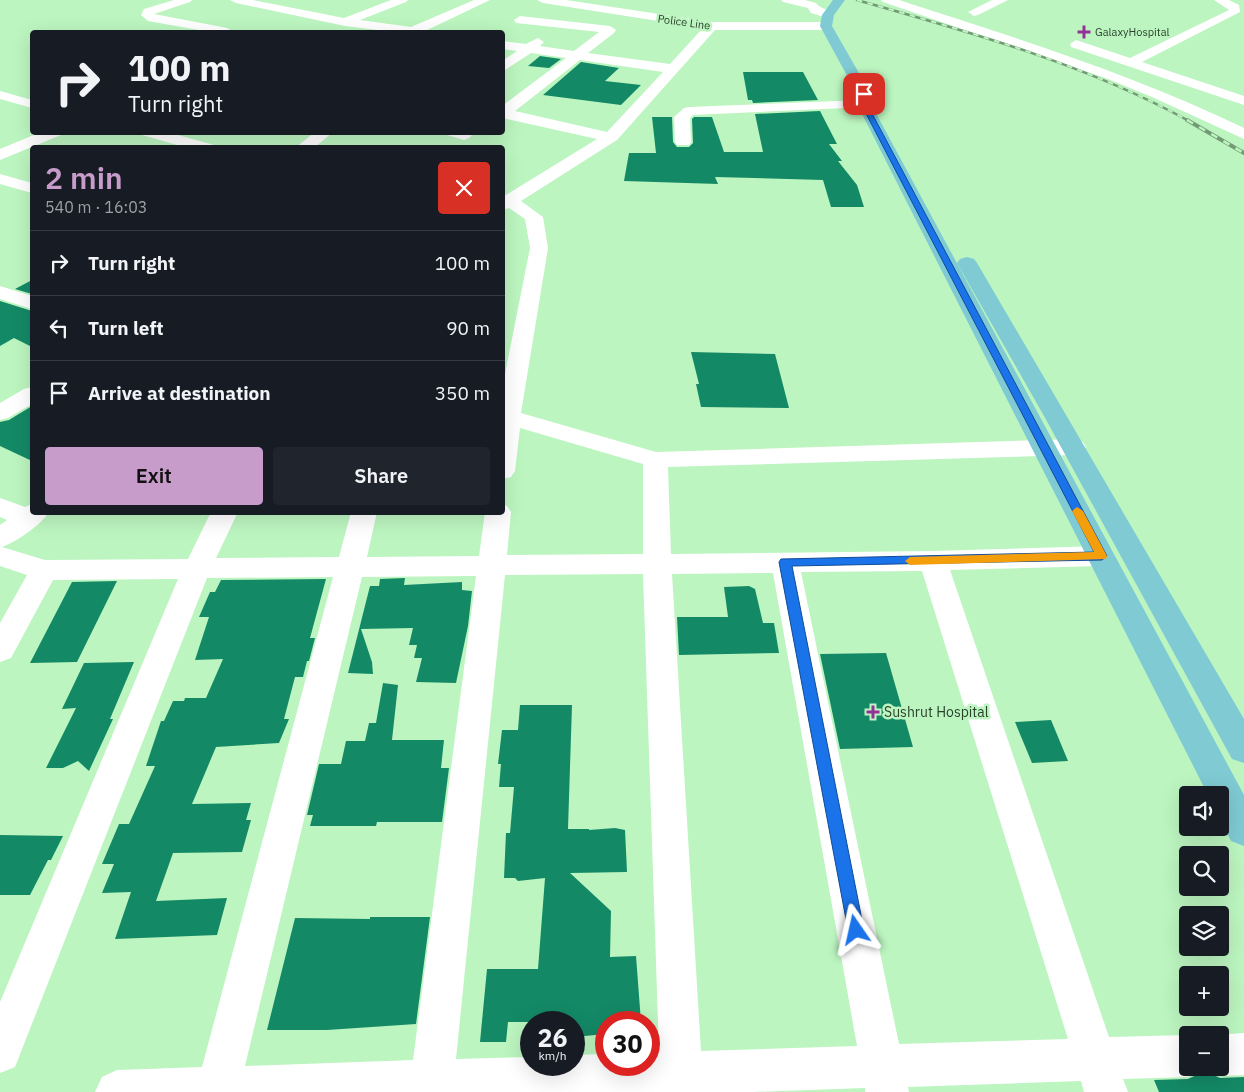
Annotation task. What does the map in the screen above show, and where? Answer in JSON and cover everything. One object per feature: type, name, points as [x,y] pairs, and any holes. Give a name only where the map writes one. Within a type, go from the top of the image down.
[{"type":"main road","points":[[839,0],[827,20],[864,99],[1244,830]]},
{"type":"main road","points":[[864,99],[876,102],[1244,749]]},
{"type":"street","points":[[186,0],[148,12],[147,15],[152,18],[216,30]]},
{"type":"street","points":[[236,0],[345,22],[399,30]]},
{"type":"street","points":[[368,0],[397,2]]},
{"type":"street","points":[[416,30],[484,0]]},
{"type":"street","points":[[507,28],[545,0]]},
{"type":"street","name":"Police Line","points":[[545,0],[712,26],[827,20]]},
{"type":"street","points":[[787,0],[812,5],[814,10],[827,20]]},
{"type":"street","points":[[887,0],[1077,63],[1198,110],[1244,134]]},
{"type":"street","points":[[993,18],[970,10],[1002,0]]},
{"type":"street","points":[[1132,62],[1234,12],[1235,8],[1220,0]]},
{"type":"street","points":[[324,30],[397,2]]},
{"type":"street","points":[[505,111],[610,30],[635,14]]},
{"type":"street","points":[[520,20],[610,30]]},
{"type":"street","points":[[505,66],[561,24]]},
{"type":"street","points":[[505,202],[611,137],[712,26]]},
{"type":"street","points":[[1067,42],[1132,62],[1244,101]]},
{"type":"street","points":[[505,45],[673,69]]},
{"type":"street","points":[[0,95],[30,103]]},
{"type":"street","points":[[683,142],[682,117],[689,111],[864,99]]},
{"type":"street","points":[[505,113],[611,137]]},
{"type":"street","points":[[0,155],[49,135]]},
{"type":"street","points":[[307,145],[322,135]]},
{"type":"street","points":[[160,145],[180,136],[201,145]]},
{"type":"street","points":[[0,179],[30,187]]},
{"type":"street","points":[[505,202],[534,217],[539,248],[506,416],[505,430]]},
{"type":"street","points":[[0,292],[30,302]]},
{"type":"street","points":[[0,413],[18,396]]},
{"type":"street","points":[[506,416],[655,460],[1074,448]]},
{"type":"street","points":[[655,460],[657,564],[681,1083]]},
{"type":"street","points":[[0,507],[30,514]]},
{"type":"street","points":[[0,538],[32,515]]},
{"type":"street","points":[[0,1052],[197,568],[224,515]]},
{"type":"street","points":[[217,1090],[363,515]]},
{"type":"street","points":[[432,1087],[498,515]]},
{"type":"street","points":[[0,556],[44,570],[933,561],[1102,556]]},
{"type":"street","points":[[933,561],[1100,1076]]},
{"type":"street","points":[[785,562],[885,1079]]},
{"type":"street","points":[[0,650],[44,570]]},
{"type":"street","points":[[1229,1054],[1244,1054]]},
{"type":"street","points":[[117,1092],[1100,1076],[1179,1058]]},
{"type":"building","points":[[540,56],[561,59],[549,68],[528,66]]},
{"type":"building","points":[[581,62],[619,68],[605,81],[641,85],[621,105],[543,95]]},
{"type":"building","points":[[743,72],[803,72],[818,100],[753,103],[752,100],[748,100]]},
{"type":"building","points":[[820,111],[837,144],[829,144],[842,161],[838,161],[857,185],[864,207],[831,207],[823,180],[715,177],[718,184],[624,181],[629,153],[656,153],[652,117],[672,117],[673,142],[677,147],[689,147],[693,143],[692,119],[694,117],[712,117],[724,152],[763,152],[755,114]]},
{"type":"building","points":[[30,281],[30,293],[15,289]]},
{"type":"building","points":[[0,301],[30,310],[30,346],[14,338],[0,346]]},
{"type":"building","points":[[691,352],[775,354],[789,408],[701,407],[696,384],[699,384]]},
{"type":"building","points":[[30,407],[30,460],[0,446],[0,422],[9,420]]},
{"type":"building","points":[[405,578],[404,585],[462,582],[462,590],[472,591],[468,626],[456,683],[416,682],[422,658],[414,658],[417,645],[409,645],[413,628],[361,629],[372,662],[373,674],[348,673],[370,586],[379,586],[380,579]]},
{"type":"building","points":[[326,579],[310,638],[315,638],[309,661],[307,661],[303,677],[295,677],[284,719],[289,719],[279,743],[216,747],[192,804],[251,803],[246,820],[251,820],[242,852],[173,853],[156,901],[227,898],[217,935],[115,939],[131,892],[102,893],[114,864],[102,864],[119,824],[129,824],[155,766],[146,766],[161,721],[164,721],[173,701],[184,701],[185,698],[206,698],[223,659],[195,660],[209,617],[199,617],[210,592],[215,592],[221,580]]},
{"type":"building","points":[[117,581],[77,662],[30,663],[72,582]]},
{"type":"building","points":[[749,586],[755,589],[763,623],[774,623],[779,653],[679,655],[677,617],[728,617],[724,587]]},
{"type":"building","points":[[886,653],[913,747],[840,749],[820,654]]},
{"type":"building","points":[[134,662],[110,719],[113,719],[89,771],[78,761],[63,768],[46,768],[76,708],[62,709],[84,663]]},
{"type":"building","points":[[383,683],[398,685],[392,740],[444,740],[441,768],[449,768],[442,822],[377,822],[376,826],[310,826],[313,815],[307,815],[319,764],[341,764],[346,741],[365,741],[369,723],[376,723]]},
{"type":"building","points":[[520,705],[572,705],[568,829],[615,828],[625,830],[627,872],[570,873],[611,911],[610,957],[636,956],[640,1011],[595,1011],[595,1035],[585,1036],[585,1011],[520,1011],[520,1022],[508,1022],[506,1042],[480,1042],[487,969],[538,969],[545,878],[518,881],[515,878],[504,878],[506,833],[510,833],[514,787],[499,787],[501,764],[498,764],[502,730],[518,730]]},
{"type":"building","points":[[1051,720],[1068,761],[1032,763],[1015,722]]},
{"type":"building","points":[[0,835],[63,836],[30,895],[0,895]]},
{"type":"building","points":[[370,917],[430,917],[416,1024],[327,1030],[267,1030],[295,918],[370,919]]},
{"type":"building","points":[[1194,1076],[1244,1077],[1244,1092],[1159,1092],[1154,1080],[1188,1079]]},
{"type":"railway","points":[[857,0],[984,37],[1068,66],[1150,101],[1189,121]]},
{"type":"railway","points":[[1187,120],[1244,153]]},
{"type":"slow traffic","points":[[910,561],[1102,556],[1077,511]]},
{"type":"place","name":"GalaxyHospital","points":[[1084,32]]},
{"type":"place","name":"Sushrut Hospital","points":[[873,712]]},
{"type":"route","points":[[856,930],[785,562],[933,561],[1102,556],[864,104],[864,94]]}]
